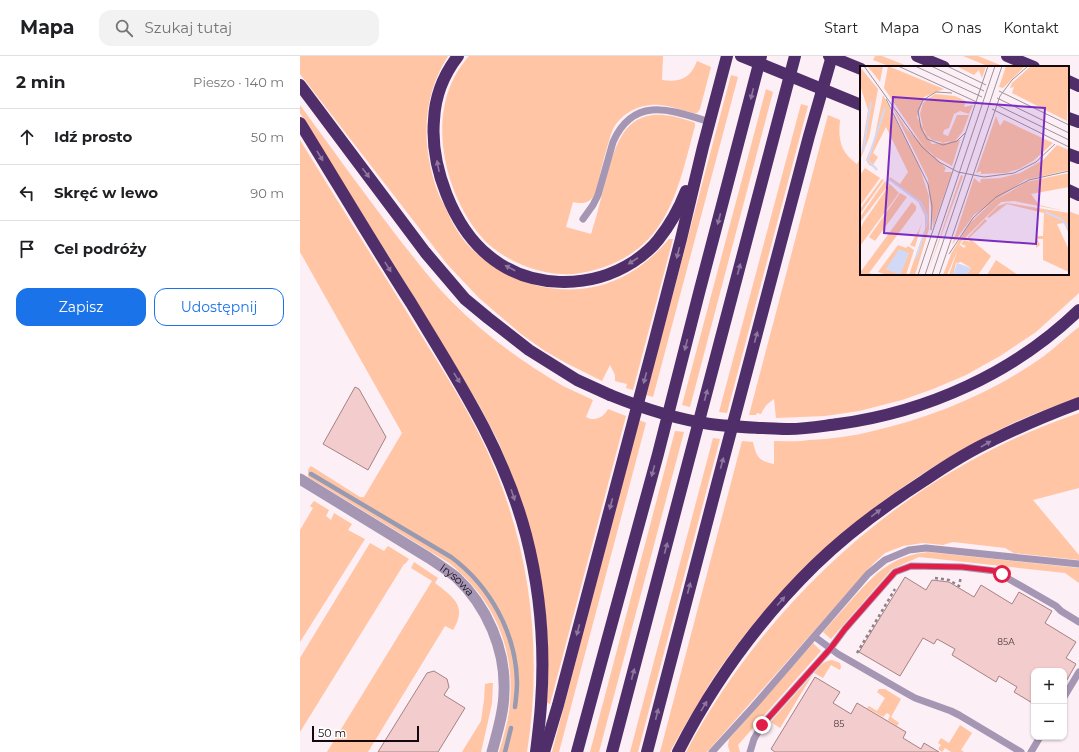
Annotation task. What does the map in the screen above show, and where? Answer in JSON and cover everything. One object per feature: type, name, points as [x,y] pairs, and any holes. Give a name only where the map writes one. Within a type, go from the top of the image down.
[{"type":"highway","points":[[458,56],[453,62],[443,82],[437,99],[434,120],[434,137],[440,174],[451,205],[459,220],[479,247],[490,257],[517,272],[532,278],[569,282],[587,280],[610,274],[625,267],[643,255],[657,241],[670,224],[689,185],[703,147]]},
{"type":"highway","points":[[544,752],[558,705],[652,350],[727,56]]},
{"type":"highway","points":[[740,56],[860,105]]},
{"type":"highway","points":[[577,752],[658,454],[762,56]]},
{"type":"highway","points":[[612,752],[795,56]]},
{"type":"highway","points":[[647,752],[830,56],[860,69]]},
{"type":"highway","points":[[917,56],[942,66]]},
{"type":"highway","points":[[1007,56],[1032,66]]},
{"type":"highway","points":[[1069,81],[1079,86]]},
{"type":"highway","points":[[300,85],[425,252],[465,299],[529,350],[577,380],[610,395],[656,412],[710,424],[759,428],[790,429],[857,422],[915,407],[959,390],[987,376],[1014,361],[1049,336],[1079,310]]},
{"type":"highway","points":[[1069,118],[1079,122]]},
{"type":"highway","points":[[300,123],[465,391],[493,444],[510,484],[530,554],[541,623],[541,703],[536,752]]},
{"type":"highway","points":[[1069,154],[1079,158]]},
{"type":"highway","points":[[1069,190],[1079,194]]},
{"type":"highway","points":[[678,752],[704,705],[747,641],[791,589],[816,564],[857,528],[897,498],[991,440],[1079,403]]},
{"type":"street","name":"Irysowa","points":[[300,479],[448,571],[465,587],[480,605],[498,645],[504,674],[503,703],[492,752]]},
{"type":"lane","points":[[583,219],[598,195],[613,142],[622,125],[631,117],[646,111],[658,110],[684,114],[710,122]]},
{"type":"lane","points":[[712,752],[754,707],[868,574],[885,560],[909,550],[926,548],[1079,564]]},
{"type":"lane","points":[[750,752],[754,739],[762,725],[830,649],[845,629],[895,572],[911,566],[962,567],[995,571],[1056,606],[1061,611],[1079,622]]},
{"type":"lane","points":[[815,637],[838,654],[915,698],[959,715],[1021,752]]},
{"type":"lane","points":[[1067,692],[1079,672]]},
{"type":"lane","points":[[1031,752],[1038,740]]},
{"type":"path","points":[[934,578],[949,580],[959,586],[962,567]]},
{"type":"path","points":[[852,662],[896,589]]},
{"type":"shaded area","points":[[300,56],[448,56],[439,71],[429,104],[427,138],[428,156],[432,173],[439,195],[460,235],[472,249],[488,263],[506,274],[525,282],[546,287],[567,289],[588,288],[609,283],[628,274],[650,258],[669,239],[673,239],[633,390],[626,388],[627,384],[615,381],[615,375],[610,365],[602,381],[545,351],[521,334],[479,298],[447,264],[300,74]]},
{"type":"shaded area","points":[[469,56],[663,56],[662,80],[668,81],[684,78],[691,72],[697,61],[711,67],[700,109],[697,113],[668,106],[653,105],[640,107],[627,113],[617,123],[610,136],[595,194],[586,202],[573,202],[566,227],[591,234],[615,150],[619,141],[630,125],[637,120],[651,115],[672,116],[695,123],[695,126],[680,180],[670,206],[664,218],[650,238],[628,256],[612,264],[586,272],[573,274],[551,273],[530,268],[501,254],[485,241],[468,218],[455,193],[449,176],[443,140],[442,122],[450,87],[458,71]]},
{"type":"shaded area","points":[[875,56],[882,56],[907,66],[888,66],[873,60]]},
{"type":"shaded area","points":[[963,56],[978,56],[1003,66],[988,66]]},
{"type":"shaded area","points":[[731,75],[738,77],[653,397],[646,395]]},
{"type":"shaded area","points":[[766,89],[773,92],[690,407],[682,405]]},
{"type":"shaded area","points":[[801,104],[808,106],[727,413],[719,412]]},
{"type":"shaded area","points":[[300,105],[399,239],[452,302],[491,337],[533,368],[563,386],[593,400],[586,417],[593,419],[599,418],[608,409],[626,416],[550,704],[547,703],[547,628],[543,593],[522,503],[498,441],[479,405],[406,284],[300,113]]},
{"type":"shaded area","points":[[828,115],[840,120],[839,133],[841,145],[847,155],[857,164],[860,159],[860,275],[1069,275],[1069,211],[1079,215],[1079,293],[1036,332],[1000,356],[966,375],[933,389],[902,400],[859,411],[825,416],[776,418],[774,399],[766,405],[761,414],[757,413],[756,415],[749,415]]},
{"type":"shaded area","points":[[300,140],[455,390],[482,440],[498,477],[511,515],[521,553],[533,632],[534,672],[532,712],[527,752],[499,752],[506,727],[509,708],[511,681],[509,661],[498,624],[489,607],[477,591],[464,576],[449,563],[308,477],[308,470],[311,466],[360,497],[364,497],[402,433],[300,252]]},
{"type":"shaded area","points":[[1079,327],[1079,397],[1020,420],[960,451],[881,503],[844,532],[809,563],[776,597],[746,633],[718,671],[670,752],[660,752],[742,441],[753,442],[755,451],[759,457],[764,461],[774,464],[774,441],[801,441],[850,436],[896,425],[940,411],[984,392],[1025,369],[1044,356]]},
{"type":"shaded area","points":[[1079,413],[1079,488],[1033,500],[1079,555],[1079,560],[1014,553],[1005,548],[953,542],[943,545],[923,543],[903,546],[885,553],[873,564],[707,752],[686,752],[720,695],[759,641],[803,591],[851,545],[903,504],[958,468],[1017,438]]},
{"type":"shaded area","points":[[639,420],[646,423],[559,752],[552,752]]},
{"type":"shaded area","points":[[675,431],[684,432],[599,752],[590,752]]},
{"type":"shaded area","points":[[713,438],[720,439],[638,752],[630,752]]},
{"type":"shaded area","points":[[314,501],[329,510],[326,516],[331,520],[334,513],[352,524],[348,530],[365,539],[300,642],[300,530],[313,508],[310,506]]},
{"type":"shaded area","points":[[370,543],[384,551],[388,546],[409,559],[404,564],[300,732],[300,658]]},
{"type":"shaded area","points":[[928,552],[1079,568],[1079,583],[1065,573],[919,557],[892,569],[831,639],[823,632],[862,588],[878,573],[895,561],[904,557]]},
{"type":"shaded area","points":[[414,562],[438,578],[435,583],[453,598],[459,608],[457,622],[453,630],[445,626],[368,752],[327,752],[432,581],[411,568]]},
{"type":"shaded area","points":[[813,643],[821,651],[738,745],[740,752],[730,752],[728,746],[729,739]]},
{"type":"shaded area","points":[[832,660],[840,663],[840,670],[831,665],[823,678],[814,673],[824,663]]},
{"type":"shaded area","points":[[813,674],[780,728],[771,722],[774,718]]},
{"type":"shaded area","points":[[493,683],[492,703],[481,752],[462,752],[481,721],[485,684]]},
{"type":"shaded area","points":[[879,689],[885,689],[901,699],[891,717],[899,723],[897,726],[888,720],[890,715],[887,713],[883,717],[867,708],[869,706],[877,711],[885,698],[877,692]]},
{"type":"shaded area","points":[[960,725],[972,733],[961,750],[964,752],[951,752],[945,748],[942,752],[938,749],[941,745],[938,743],[941,738],[949,743]]},
{"type":"building","points":[[355,387],[359,389],[386,437],[368,470],[323,444]]},
{"type":"building","points":[[905,577],[926,590],[932,580],[949,582],[974,597],[981,585],[1012,604],[1019,592],[1052,611],[1045,623],[1076,642],[1066,658],[1076,664],[1067,680],[1067,668],[1031,668],[1031,702],[1014,692],[1017,687],[999,676],[996,682],[952,655],[955,649],[937,639],[934,644],[923,638],[900,676],[859,652]]},
{"type":"building","points":[[434,671],[447,679],[449,687],[444,695],[465,708],[438,752],[378,752],[427,673]]},
{"type":"building","points":[[815,677],[840,692],[833,703],[851,714],[857,703],[906,732],[903,738],[921,749],[924,743],[939,752],[775,752],[771,749]]},
{"type":"waterway","points":[[311,474],[451,557],[478,582],[489,596],[498,612],[512,646],[517,682],[515,707]]},
{"type":"waterway","points":[[505,752],[511,728]]},
{"type":"route","points":[[762,725],[830,649],[845,629],[895,572],[911,566],[962,567],[995,571],[1002,574]]}]
